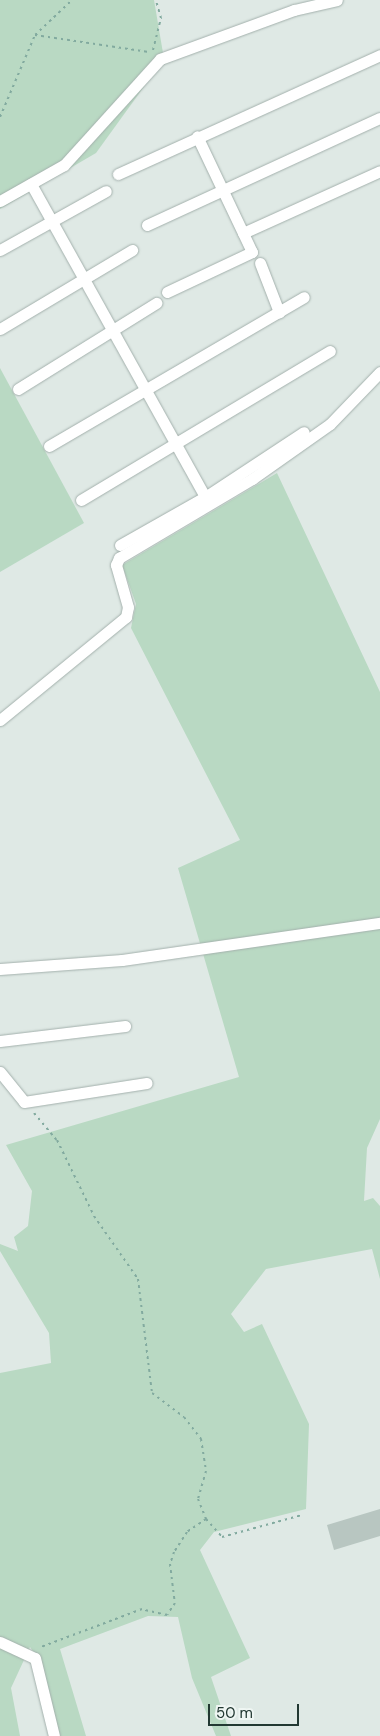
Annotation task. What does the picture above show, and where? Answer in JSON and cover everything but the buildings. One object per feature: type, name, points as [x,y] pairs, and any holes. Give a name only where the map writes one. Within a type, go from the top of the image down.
[{"type":"street","points":[[0,201],[64,165],[160,59],[294,10],[337,0]]},
{"type":"street","points":[[118,174],[197,136],[380,55]]},
{"type":"street","points":[[147,225],[380,118]]},
{"type":"street","points":[[167,292],[252,252],[197,136]]},
{"type":"street","points":[[243,233],[380,171]]},
{"type":"street","points":[[31,184],[205,498]]},
{"type":"street","points":[[0,250],[106,191]]},
{"type":"street","points":[[0,329],[85,280],[132,250]]},
{"type":"street","points":[[260,263],[279,312]]},
{"type":"street","points":[[49,446],[147,392],[304,297]]},
{"type":"street","points":[[18,389],[113,332],[156,303]]},
{"type":"street","points":[[81,500],[330,352]]},
{"type":"street","points":[[0,720],[126,617],[126,600],[116,565],[119,558],[252,479],[330,424],[380,372]]},
{"type":"street","points":[[120,546],[205,498],[304,432]]},
{"type":"street","points":[[0,969],[122,960],[380,923]]},
{"type":"street","points":[[0,1041],[125,1026]]},
{"type":"street","points":[[0,1072],[24,1102],[147,1083]]},
{"type":"street","points":[[0,1642],[31,1656],[41,1674],[54,1736]]},
{"type":"path","points":[[0,116],[35,35],[72,0]]},
{"type":"path","points":[[152,52],[161,18],[156,0]]},
{"type":"path","points":[[35,35],[152,52],[176,53]]},
{"type":"path","points":[[24,1102],[57,1140],[94,1216],[138,1279],[152,1393],[184,1417],[202,1439],[206,1471],[198,1499],[206,1519],[222,1537],[302,1515]]},
{"type":"path","points":[[31,1656],[34,1650],[142,1609],[167,1615],[175,1603],[172,1558],[187,1532],[206,1519]]},
{"type":"green space","points":[[0,0],[154,0],[164,59],[96,153],[0,209]]},
{"type":"green space","points":[[0,368],[84,523],[0,572]]},
{"type":"green space","points":[[277,473],[380,692],[380,1119],[367,1148],[364,1201],[373,1198],[380,1206],[380,1279],[372,1249],[266,1269],[231,1314],[244,1332],[262,1324],[309,1424],[306,1509],[214,1532],[200,1550],[250,1658],[211,1677],[231,1736],[216,1736],[192,1678],[178,1617],[148,1616],[60,1649],[86,1736],[57,1736],[39,1660],[30,1647],[11,1688],[20,1736],[0,1736],[0,1373],[51,1363],[49,1333],[0,1251],[0,1244],[18,1251],[14,1237],[28,1226],[32,1191],[6,1145],[239,1077],[178,868],[240,840],[131,628],[136,604],[122,565]]}]
